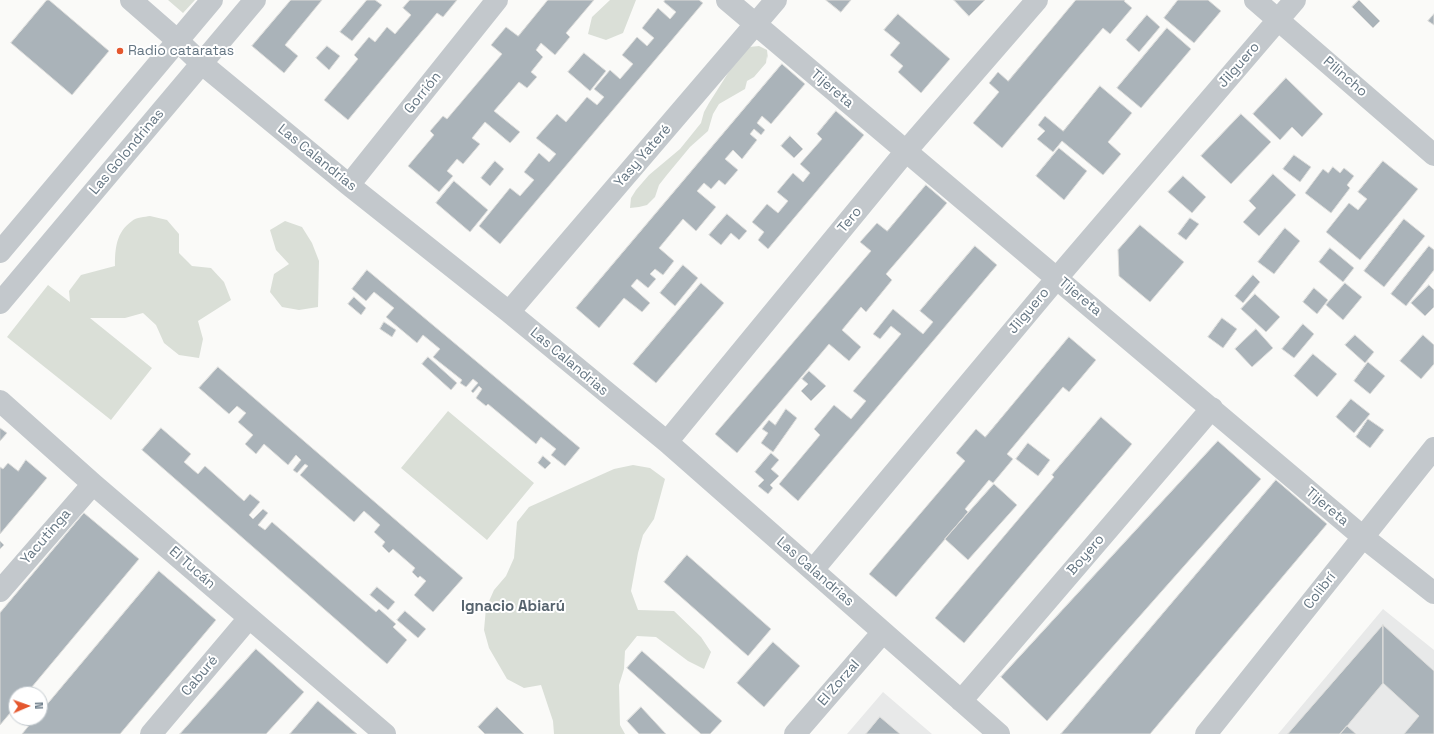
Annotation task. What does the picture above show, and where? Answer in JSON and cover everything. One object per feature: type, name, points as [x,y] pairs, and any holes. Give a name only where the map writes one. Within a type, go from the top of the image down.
[{"type":"street","name":"Las Calandrias","points":[[131,0],[178,41],[201,64],[349,185],[509,312],[666,442],[999,734]]},
{"type":"street","points":[[0,252],[212,0]]},
{"type":"street","name":"Las Golondrinas","points":[[0,303],[254,0]]},
{"type":"street","name":"Gorrión","points":[[349,185],[497,0]]},
{"type":"street","name":"Tijereta","points":[[727,0],[1363,537],[1434,593]]},
{"type":"street","name":"Yasy Yateré","points":[[509,312],[776,0]]},
{"type":"street","name":"Tero","points":[[666,442],[906,151],[1037,0]]},
{"type":"street","name":"Pilincho","points":[[1255,0],[1434,156]]},
{"type":"street","name":"Jilguero","points":[[813,570],[1057,278],[1295,0]]},
{"type":"street","name":"El Tucán","points":[[0,401],[93,484],[385,734]]},
{"type":"street","name":"Boyero","points":[[961,701],[1212,408]]},
{"type":"street","name":"Colibrí","points":[[1206,734],[1434,448]]},
{"type":"street","name":"Yacutinga","points":[[0,591],[93,484]]},
{"type":"street","name":"Caburé","points":[[151,734],[249,618]]},
{"type":"street","name":"El Zorzal","points":[[795,734],[884,632]]},
{"type":"shaded area","points":[[168,0],[195,0],[183,13]]},
{"type":"shaded area","points":[[610,0],[636,0],[623,33],[606,40],[588,34],[592,17]]},
{"type":"shaded area","points":[[759,46],[767,50],[768,59],[767,56],[766,63],[754,77],[747,81],[745,89],[719,104],[713,114],[708,131],[690,147],[666,176],[659,185],[655,197],[647,205],[630,208],[631,198],[636,190],[649,175],[680,149],[701,123],[704,112],[730,70],[749,47]]},
{"type":"shaded area","points":[[150,216],[167,220],[179,234],[179,253],[192,266],[211,268],[224,282],[231,300],[198,321],[203,339],[199,358],[179,355],[164,343],[156,325],[143,313],[125,318],[90,318],[152,368],[111,420],[7,337],[48,285],[70,302],[69,291],[81,275],[115,266],[116,247],[123,230],[134,220]]},
{"type":"shaded area","points":[[285,221],[302,227],[312,243],[319,261],[318,307],[299,310],[282,307],[270,292],[274,274],[289,264],[276,250],[270,230]]},
{"type":"shaded area","points":[[448,411],[534,483],[487,540],[401,468]]},
{"type":"shaded area","points":[[633,465],[650,468],[665,479],[654,519],[643,535],[638,553],[631,591],[638,610],[674,611],[701,637],[711,652],[704,669],[688,661],[656,637],[637,636],[625,651],[624,669],[619,685],[620,725],[625,734],[554,734],[553,721],[541,685],[524,688],[507,679],[489,648],[484,630],[486,608],[494,590],[506,576],[514,558],[517,522],[529,507],[614,469]]},
{"type":"shaded area","points":[[1383,609],[1434,650],[1434,734],[1278,734]]},
{"type":"shaded area","points":[[883,692],[932,734],[847,734]]},
{"type":"building","points":[[47,0],[49,0],[109,51],[72,95],[11,43]]},
{"type":"building","points":[[291,0],[322,0],[285,45],[298,56],[284,73],[252,46]]},
{"type":"building","points":[[367,0],[375,0],[382,5],[352,41],[340,32]]},
{"type":"building","points":[[410,0],[457,0],[443,17],[437,13],[348,120],[324,100],[358,59],[354,55],[369,37],[375,42],[387,27],[395,34],[411,15],[403,8]]},
{"type":"building","points":[[548,0],[594,0],[566,33],[570,37],[555,55],[541,43],[536,50],[543,57],[531,72],[537,77],[527,88],[519,82],[494,111],[520,132],[510,143],[485,122],[472,138],[480,144],[463,164],[457,159],[447,171],[453,176],[439,192],[408,166],[434,135],[430,131],[443,116],[447,119],[502,54],[491,45],[506,27],[518,36]]},
{"type":"building","points":[[665,0],[699,0],[703,3],[500,244],[479,226],[510,188],[520,196],[534,180],[524,172],[539,153],[549,162],[556,154],[536,138],[557,114],[566,122],[587,97],[597,105],[604,97],[594,89],[610,70],[620,79],[633,64],[622,55],[637,37],[647,46],[654,38],[642,28],[658,8],[670,19],[676,12],[664,2]]},
{"type":"building","points":[[826,0],[851,0],[841,12]]},
{"type":"building","points":[[954,0],[985,0],[969,16]]},
{"type":"building","points":[[1076,0],[1125,0],[1124,1],[1132,8],[1110,34],[1103,28],[1002,148],[973,123],[999,92],[989,83],[998,72],[1008,81]]},
{"type":"building","points":[[1178,0],[1208,0],[1221,11],[1194,43],[1164,18]]},
{"type":"building","points":[[1359,0],[1380,21],[1373,28],[1352,7]]},
{"type":"building","points":[[898,14],[950,59],[921,93],[898,72],[903,66],[890,55],[900,43],[884,30]]},
{"type":"building","points":[[1434,14],[1434,25],[1428,21]]},
{"type":"building","points":[[1147,15],[1160,27],[1139,52],[1126,40]]},
{"type":"building","points":[[1167,28],[1191,49],[1141,108],[1117,88]]},
{"type":"building","points":[[327,46],[340,56],[329,70],[316,58]]},
{"type":"building","points":[[584,53],[606,71],[590,91],[568,72]]},
{"type":"building","points":[[782,64],[805,84],[771,124],[762,116],[757,123],[765,130],[761,135],[754,129],[750,134],[757,140],[742,159],[733,150],[725,159],[738,170],[725,185],[719,180],[711,189],[704,183],[697,191],[716,207],[696,231],[683,219],[659,248],[674,261],[663,275],[655,269],[650,274],[656,279],[648,288],[637,279],[631,286],[650,303],[642,312],[624,298],[599,328],[576,308]]},
{"type":"building","points":[[1286,78],[1323,114],[1302,137],[1292,127],[1280,140],[1253,114]]},
{"type":"building","points":[[1100,86],[1132,113],[1108,142],[1121,154],[1103,175],[1062,141],[1053,152],[1037,139],[1045,131],[1038,125],[1045,116],[1063,131]]},
{"type":"building","points":[[836,111],[864,135],[768,249],[758,240],[764,232],[752,222],[767,204],[778,213],[788,201],[777,192],[793,173],[803,182],[810,173],[800,164],[822,139],[817,134]]},
{"type":"building","points":[[1241,114],[1271,142],[1231,184],[1201,156]]},
{"type":"building","points":[[790,136],[803,149],[794,158],[781,146]]},
{"type":"building","points":[[1059,148],[1087,171],[1064,200],[1036,176]]},
{"type":"building","points":[[1294,155],[1311,167],[1300,182],[1283,169]]},
{"type":"building","points":[[495,161],[504,169],[490,186],[481,178]]},
{"type":"building","points":[[1383,161],[1418,189],[1360,260],[1326,232],[1349,203],[1358,210],[1367,199],[1358,192]]},
{"type":"building","points":[[1333,167],[1340,173],[1344,168],[1354,176],[1347,185],[1350,188],[1331,213],[1305,193],[1323,169],[1328,173]]},
{"type":"building","points":[[1273,174],[1296,195],[1259,236],[1243,222],[1256,208],[1249,201]]},
{"type":"building","points":[[1183,176],[1206,197],[1192,213],[1168,192]]},
{"type":"building","points":[[454,181],[488,210],[470,232],[436,203]]},
{"type":"building","points":[[926,185],[947,203],[886,274],[892,280],[866,312],[861,307],[842,330],[861,347],[849,361],[829,344],[737,453],[715,434],[871,251],[860,242],[877,223],[887,231]]},
{"type":"building","points":[[727,214],[747,231],[739,240],[731,233],[721,245],[709,235]]},
{"type":"building","points":[[1190,218],[1199,224],[1186,240],[1178,234]]},
{"type":"building","points":[[1404,219],[1425,236],[1384,287],[1364,271]]},
{"type":"building","points":[[1140,225],[1184,262],[1150,302],[1119,276],[1118,250]]},
{"type":"building","points":[[1285,228],[1300,241],[1274,274],[1258,262]]},
{"type":"building","points":[[975,246],[997,265],[798,501],[779,484],[820,435],[814,429],[834,405],[851,419],[866,401],[853,391],[901,334],[891,326],[880,339],[873,334],[893,309],[923,334],[933,322],[920,311]]},
{"type":"building","points":[[1429,246],[1434,250],[1434,270],[1406,306],[1391,294]]},
{"type":"building","points":[[1330,248],[1354,268],[1343,282],[1319,262]]},
{"type":"building","points":[[683,265],[698,278],[675,306],[660,293]]},
{"type":"building","points":[[367,270],[580,448],[565,466],[551,455],[556,449],[541,437],[536,444],[488,404],[486,406],[476,398],[482,389],[479,386],[473,393],[471,391],[478,383],[473,379],[466,387],[460,383],[462,380],[433,357],[440,349],[423,335],[417,343],[386,317],[394,308],[374,292],[366,301],[352,289]]},
{"type":"building","points":[[1253,275],[1260,282],[1243,303],[1235,296]]},
{"type":"building","points":[[701,283],[724,303],[656,383],[633,364]]},
{"type":"building","points":[[1345,283],[1362,297],[1343,320],[1326,305]]},
{"type":"building","points":[[1429,285],[1434,290],[1434,307],[1425,316],[1411,303]]},
{"type":"building","points":[[1314,288],[1328,300],[1317,314],[1303,302]]},
{"type":"building","points":[[1255,294],[1280,317],[1266,332],[1241,309]]},
{"type":"building","points":[[354,297],[366,308],[361,315],[348,304]]},
{"type":"building","points":[[1222,318],[1237,329],[1223,348],[1208,337]]},
{"type":"building","points":[[384,322],[396,330],[392,337],[380,329]]},
{"type":"building","points":[[1303,324],[1314,334],[1294,358],[1282,349]]},
{"type":"building","points":[[1256,329],[1273,348],[1252,367],[1235,349]]},
{"type":"building","points":[[1355,335],[1374,352],[1365,363],[1345,345]]},
{"type":"building","points":[[1423,335],[1434,345],[1434,364],[1421,379],[1400,361]]},
{"type":"building","points":[[1069,337],[1096,360],[1069,392],[1063,387],[1007,454],[1013,459],[993,483],[989,480],[965,509],[968,512],[896,597],[869,574],[965,461],[956,453],[976,429],[985,437]]},
{"type":"building","points":[[1313,354],[1337,374],[1317,397],[1294,376]]},
{"type":"building","points":[[428,357],[457,383],[451,390],[422,364]]},
{"type":"building","points":[[1368,362],[1385,376],[1370,394],[1354,381]]},
{"type":"building","points":[[218,367],[463,578],[433,612],[414,595],[426,581],[420,576],[418,578],[412,572],[415,568],[393,549],[389,553],[382,546],[385,542],[374,532],[380,525],[364,511],[354,522],[300,475],[308,466],[305,464],[297,473],[293,470],[301,460],[296,455],[288,465],[264,444],[256,454],[245,444],[253,435],[238,422],[246,413],[237,406],[229,414],[199,388]]},
{"type":"building","points":[[809,371],[826,386],[811,401],[801,391],[808,384],[802,379]]},
{"type":"building","points":[[1351,399],[1370,414],[1354,433],[1336,417]]},
{"type":"building","points":[[786,409],[797,418],[773,452],[761,443],[768,433],[762,429],[769,420],[775,425]]},
{"type":"building","points":[[1101,417],[1132,444],[964,643],[935,618],[1054,477],[1052,475]]},
{"type":"building","points":[[1368,419],[1384,430],[1370,448],[1356,437]]},
{"type":"building","points":[[0,428],[7,433],[0,441]]},
{"type":"building","points":[[161,428],[191,454],[184,462],[198,474],[205,466],[244,501],[250,494],[260,502],[249,515],[253,519],[263,509],[268,513],[258,525],[265,530],[272,522],[376,612],[379,609],[396,624],[393,627],[407,640],[387,664],[142,450]]},
{"type":"building","points":[[1218,441],[1261,479],[1047,721],[1001,677]]},
{"type":"building","points":[[1028,443],[1050,460],[1038,476],[1016,459]]},
{"type":"building","points":[[771,453],[779,460],[771,469],[779,476],[770,485],[773,488],[768,494],[758,486],[764,480],[755,472]]},
{"type":"building","points":[[543,456],[551,463],[545,469],[538,463]]},
{"type":"building","points":[[26,460],[47,478],[0,534],[0,467],[3,469],[8,463],[18,471]]},
{"type":"building","points":[[1276,480],[1327,524],[1150,734],[1061,734]]},
{"type":"building","points":[[994,484],[1017,505],[968,560],[945,539]]},
{"type":"building","points":[[84,513],[139,559],[33,686],[8,686],[8,716],[0,725],[0,613]]},
{"type":"building","points":[[0,541],[4,545],[0,549]]},
{"type":"building","points":[[687,555],[771,629],[748,656],[664,582]]},
{"type":"building","points":[[159,571],[216,620],[120,734],[22,734],[28,726],[48,726],[48,703]]},
{"type":"building","points":[[377,587],[395,602],[388,610],[370,595]]},
{"type":"building","points":[[405,611],[426,629],[418,638],[397,620]]},
{"type":"building","points":[[1383,625],[1434,671],[1434,734],[1404,734],[1419,716],[1383,683]]},
{"type":"building","points":[[1383,625],[1383,683],[1347,726],[1340,734],[1288,734]]},
{"type":"building","points":[[773,642],[800,666],[764,707],[737,683]]},
{"type":"building","points":[[256,649],[304,692],[266,734],[180,734]]},
{"type":"building","points":[[642,651],[722,721],[710,734],[701,734],[627,668]]},
{"type":"building","points":[[318,701],[357,734],[290,734]]},
{"type":"building","points":[[497,707],[524,734],[485,734],[478,727]]},
{"type":"building","points":[[641,707],[666,734],[639,734],[627,721]]},
{"type":"building","points":[[880,717],[900,734],[866,734]]},
{"type":"building","points":[[1347,726],[1356,734],[1340,734]]},
{"type":"place","name":"Radio cataratas","points":[[120,51]]},
{"type":"district","name":"Ignacio Abiarú","points":[[513,607]]}]
